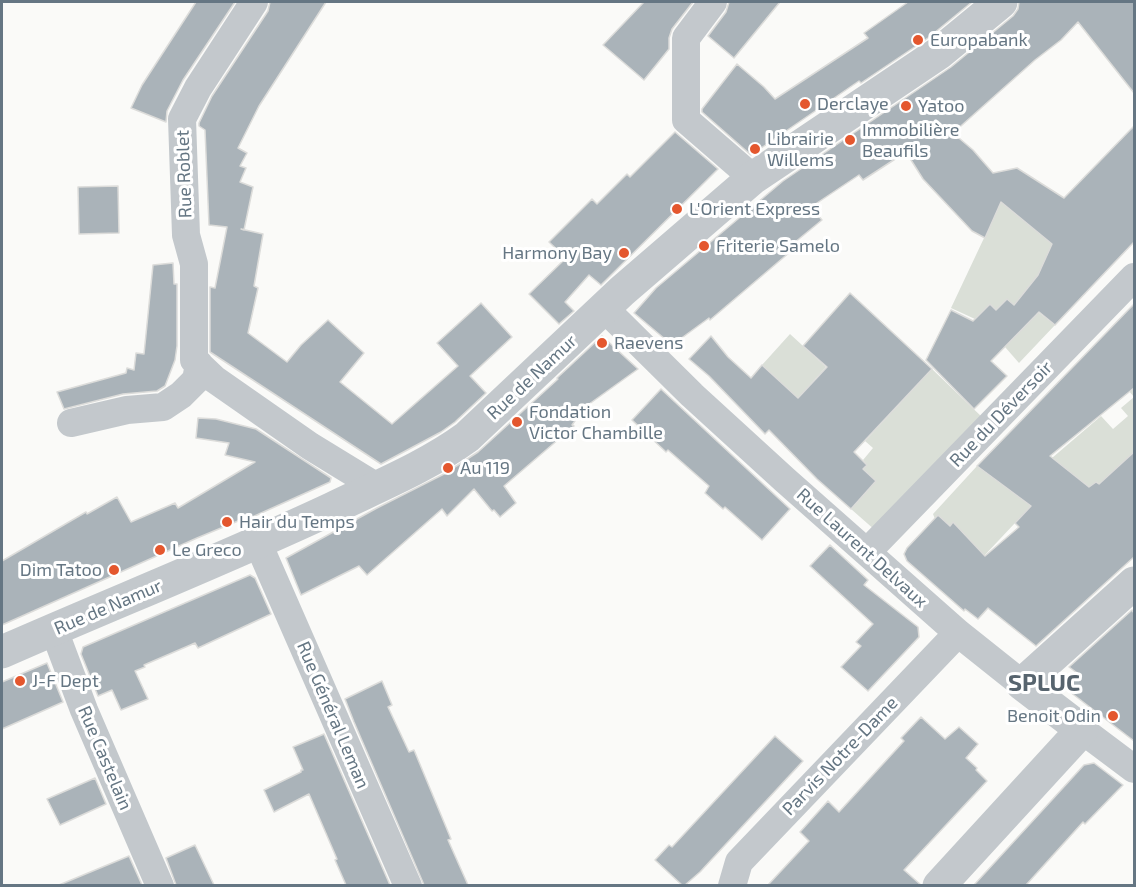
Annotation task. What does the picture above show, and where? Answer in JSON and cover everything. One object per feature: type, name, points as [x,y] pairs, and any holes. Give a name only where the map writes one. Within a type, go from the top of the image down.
[{"type":"street","name":"Rue Roblet","points":[[199,364],[194,360],[194,264],[186,235],[182,119],[198,88],[254,2]]},
{"type":"street","points":[[713,2],[687,38],[686,120],[753,178]]},
{"type":"street","name":"Rue de Namur","points":[[2,652],[258,543],[445,452],[467,437],[622,291],[753,178],[939,53],[1001,2]]},
{"type":"street","name":"Rue du Déversoir","points":[[867,552],[1134,276]]},
{"type":"street","name":"Rue Laurent Delvaux","points":[[605,309],[692,395],[958,633],[1134,769]]},
{"type":"street","points":[[71,423],[127,410],[163,407],[181,395],[196,380],[199,364]]},
{"type":"street","points":[[199,364],[214,379],[310,446],[377,487]]},
{"type":"street","name":"Rue Général Leman","points":[[258,543],[408,885]]},
{"type":"street","points":[[1022,684],[1134,582]]},
{"type":"street","name":"Rue Castelain","points":[[54,630],[84,710],[160,885]]},
{"type":"street","name":"Parvis Notre-Dame","points":[[732,885],[739,862],[958,633]]},
{"type":"street","points":[[939,885],[1082,730]]},
{"type":"shaded area","points":[[1001,202],[1059,249],[1038,275],[1025,302],[1055,325],[1019,363],[1005,347],[1030,321],[1007,299],[996,310],[990,304],[975,319],[951,308]]},
{"type":"shaded area","points":[[790,334],[826,367],[798,398],[762,365]]},
{"type":"shaded area","points":[[932,369],[983,418],[876,531],[851,509],[876,481],[863,469],[867,465],[863,460],[873,448],[865,441]]},
{"type":"shaded area","points":[[1134,384],[1134,397],[1128,390]]},
{"type":"shaded area","points":[[1134,397],[1134,465],[1128,458],[1117,504],[1097,482],[1089,487],[1052,458],[1101,416],[1113,429],[1128,416],[1121,408]]},
{"type":"shaded area","points":[[977,466],[1031,506],[983,557],[953,522],[950,526],[938,515],[935,519],[933,514]]},
{"type":"building","points":[[196,2],[235,2],[183,80],[167,111],[166,122],[131,108],[142,85]]},
{"type":"building","points":[[270,2],[326,2],[259,106],[238,148],[247,153],[240,166],[246,168],[240,182],[253,187],[244,230],[263,234],[254,286],[258,288],[248,333],[287,362],[301,345],[328,320],[364,353],[340,382],[392,424],[458,366],[437,343],[481,303],[512,337],[470,376],[486,393],[441,432],[381,464],[210,352],[210,287],[215,288],[227,227],[209,225],[205,130],[199,126],[199,123],[212,96],[268,11]]},
{"type":"building","points":[[644,2],[693,2],[672,29],[669,49],[644,80],[603,45]]},
{"type":"building","points":[[729,2],[780,2],[734,58],[708,36],[726,12]]},
{"type":"building","points":[[908,2],[972,2],[928,38],[861,83],[859,81],[751,155],[702,112],[737,64],[775,99],[868,38],[864,33]]},
{"type":"building","points":[[1019,2],[1134,2],[1134,93],[1078,22],[1061,40],[1035,60],[953,133],[973,150],[993,173],[1017,168],[1064,198],[1134,126],[1134,242],[1055,325],[1039,312],[991,361],[1007,376],[974,409],[926,360],[951,310],[973,321],[990,304],[996,310],[1007,299],[1014,305],[1038,275],[1052,244],[1001,202],[985,238],[972,231],[923,179],[906,152],[863,180],[859,175],[811,207],[822,220],[794,243],[797,246],[710,320],[709,318],[672,345],[634,313],[656,288],[783,181],[951,67],[1013,16],[1018,9]]},
{"type":"building","points":[[675,132],[718,169],[601,285],[589,275],[565,302],[574,311],[559,324],[529,294],[566,258],[549,242],[592,199],[597,204],[627,174],[630,177]]},
{"type":"building","points":[[118,186],[119,233],[79,234],[78,187]]},
{"type":"building","points":[[173,263],[174,284],[177,284],[177,346],[175,360],[165,386],[157,391],[123,394],[64,409],[57,392],[126,373],[127,368],[134,370],[136,353],[144,354],[153,265]]},
{"type":"building","points":[[850,293],[932,369],[854,452],[867,465],[863,469],[876,481],[851,509],[817,479],[769,430],[765,434],[709,376],[689,359],[711,336],[728,357],[751,378],[762,365],[798,398],[827,367],[803,346]]},
{"type":"building","points":[[1134,304],[1134,388],[1050,456],[1089,487],[1096,482],[1099,484],[1134,452],[1134,557],[1036,646],[988,608],[978,619],[965,609],[964,611],[907,561],[904,554],[938,515],[950,526],[953,522],[985,556],[1019,527],[1015,523],[1031,506],[977,466]]},
{"type":"building","points":[[602,336],[638,369],[585,407],[572,425],[574,426],[504,486],[516,503],[500,517],[474,489],[447,516],[442,509],[367,575],[359,566],[301,595],[286,558],[444,474],[478,452]]},
{"type":"building","points":[[661,389],[790,509],[762,540],[725,507],[723,509],[705,493],[709,486],[668,450],[666,452],[632,420]]},
{"type":"building","points":[[198,418],[216,419],[256,429],[331,478],[330,482],[239,523],[238,521],[197,538],[2,625],[2,561],[86,512],[87,514],[117,497],[131,522],[175,503],[178,508],[255,462],[225,455],[229,443],[196,438]]},
{"type":"building","points":[[830,545],[868,580],[864,585],[918,627],[919,637],[868,691],[841,667],[861,646],[856,642],[873,624],[810,566]]},
{"type":"building","points":[[250,575],[255,578],[271,614],[198,648],[195,643],[135,671],[148,699],[121,710],[112,690],[98,696],[81,654],[83,647]]},
{"type":"building","points":[[1132,610],[1134,613],[1134,741],[1061,685],[1080,675],[1069,667]]},
{"type":"building","points":[[47,663],[63,702],[2,729],[2,682]]},
{"type":"building","points":[[382,681],[392,705],[388,707],[409,752],[414,750],[451,839],[448,840],[468,885],[424,885],[354,722],[345,699]]},
{"type":"building","points":[[921,717],[945,739],[959,727],[978,744],[966,758],[987,781],[904,870],[921,885],[768,885],[809,841],[800,832],[828,801],[839,812],[904,741],[901,738]]},
{"type":"building","points":[[324,734],[390,885],[346,885],[309,794],[274,812],[264,790],[301,772],[303,770],[293,747]]},
{"type":"building","points":[[775,736],[803,761],[700,872],[682,885],[655,860],[669,845],[672,847]]},
{"type":"building","points":[[1094,763],[1123,785],[1085,824],[1083,822],[1026,885],[974,885],[1084,765]]},
{"type":"building","points":[[95,778],[106,804],[60,825],[47,799]]},
{"type":"building","points":[[195,845],[214,885],[176,885],[166,858]]},
{"type":"building","points":[[129,856],[142,885],[59,885]]},
{"type":"place","name":"Europabank","points":[[918,40]]},
{"type":"place","name":"Derclaye","points":[[805,104]]},
{"type":"place","name":"Yatoo","points":[[906,106]]},
{"type":"place","name":"Immobilière Beaufils","points":[[850,140]]},
{"type":"place","name":"Librairie Willems","points":[[755,149]]},
{"type":"place","name":"L'Orient Express","points":[[677,209]]},
{"type":"place","name":"Friterie Samelo","points":[[704,246]]},
{"type":"place","name":"Harmony Bay","points":[[624,253]]},
{"type":"place","name":"Raevens","points":[[602,343]]},
{"type":"place","name":"Fondation Victor Chambille","points":[[517,422]]},
{"type":"place","name":"Au 119","points":[[448,468]]},
{"type":"place","name":"Hair du Temps","points":[[227,522]]},
{"type":"place","name":"Le Greco","points":[[160,550]]},
{"type":"place","name":"Dim Tatoo","points":[[114,570]]},
{"type":"place","name":"J-F Dept","points":[[20,681]]},
{"type":"place","name":"Benoit Odin","points":[[1113,716]]},
{"type":"district","name":"SPLUC","points":[[1044,683]]}]
